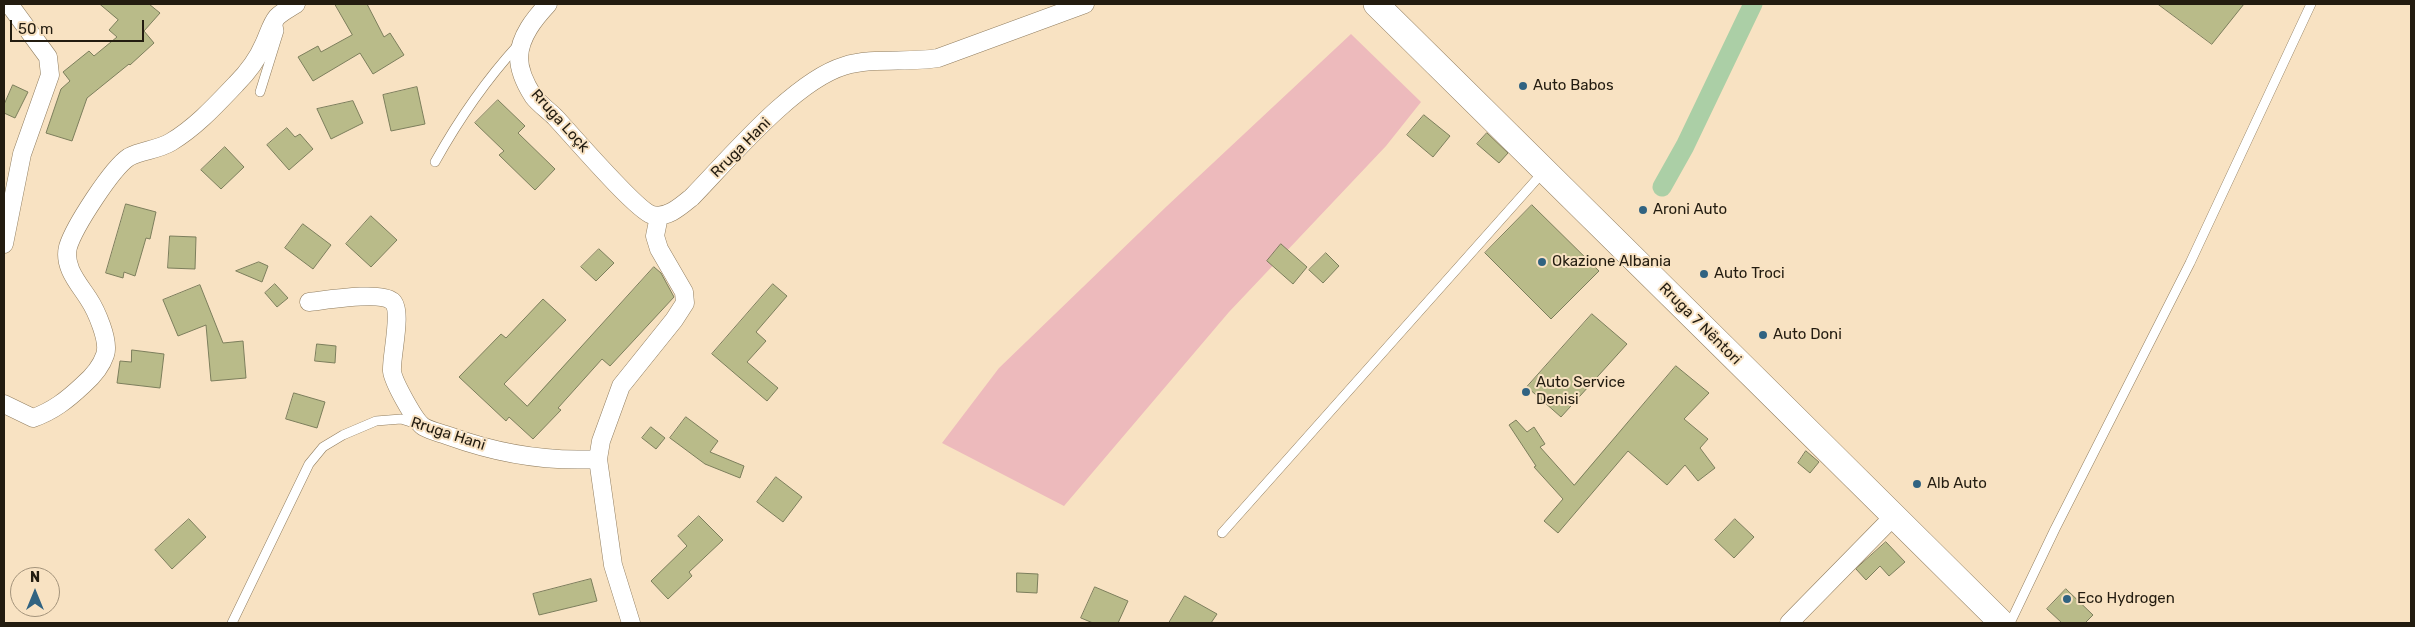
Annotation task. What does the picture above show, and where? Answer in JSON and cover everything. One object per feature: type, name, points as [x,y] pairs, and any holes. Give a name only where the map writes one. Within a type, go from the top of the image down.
[{"type":"main road","name":"Rruga 7 Nëntori","points":[[1376,4],[1546,169],[1892,517],[2002,623]]},
{"type":"street","points":[[4,244],[22,154],[50,75],[48,57],[9,4]]},
{"type":"street","points":[[4,404],[33,418],[49,413],[87,381],[98,369],[106,354],[105,340],[89,300],[74,278],[68,264],[68,248],[77,230],[95,198],[128,158],[170,143],[190,129],[244,76],[264,46],[277,17],[296,4]]},
{"type":"street","name":"Rruga Loçk","points":[[548,4],[534,20],[524,38],[519,57],[524,78],[534,97],[643,210],[659,216]]},
{"type":"street","name":"Rruga Hani","points":[[659,216],[676,210],[692,197],[797,93],[829,71],[845,65],[868,61],[920,61],[938,58],[1084,4]]},
{"type":"street","points":[[630,623],[613,564],[598,459],[601,441],[621,386],[674,320],[685,303],[684,292],[659,249],[655,236],[659,216]]},
{"type":"street","points":[[309,302],[372,296],[391,300],[396,305],[398,313],[392,357],[394,381],[422,426]]},
{"type":"street","name":"Rruga Hani","points":[[422,426],[473,444],[519,454],[579,460],[598,459]]},
{"type":"street","points":[[1789,623],[1892,517]]},
{"type":"lane","points":[[2010,623],[2055,529],[2190,263],[2311,4]]},
{"type":"lane","points":[[260,92],[279,31],[277,17]]},
{"type":"lane","points":[[435,162],[459,120],[491,75],[524,38]]},
{"type":"lane","points":[[1222,533],[1546,169]]},
{"type":"lane","name":"Rruga Hani","points":[[232,623],[309,464],[323,446],[376,421],[401,419],[422,426]]},
{"type":"shaded area","points":[[1351,34],[1421,102],[1386,146],[1229,312],[1064,506],[942,443],[999,368],[1167,206]]},
{"type":"building","points":[[100,4],[149,4],[160,13],[144,31],[154,43],[130,65],[87,98],[72,141],[46,133],[61,89],[70,81],[63,72],[89,51],[94,56],[117,37],[109,30],[118,20]]},
{"type":"building","points":[[335,4],[367,4],[384,37],[390,33],[404,55],[373,74],[360,53],[313,81],[298,57],[318,46],[321,52],[352,35]]},
{"type":"building","points":[[2158,4],[2244,4],[2212,44]]},
{"type":"building","points":[[13,85],[28,92],[15,118],[4,113],[4,105]]},
{"type":"building","points":[[417,87],[425,124],[391,131],[383,95]]},
{"type":"building","points":[[498,100],[525,126],[518,133],[555,169],[535,190],[499,155],[504,151],[475,123]]},
{"type":"building","points":[[353,101],[363,123],[331,139],[317,109]]},
{"type":"building","points":[[1424,115],[1450,136],[1433,157],[1407,135]]},
{"type":"building","points":[[287,128],[295,137],[300,134],[313,149],[289,170],[267,145]]},
{"type":"building","points":[[1487,133],[1508,153],[1499,163],[1477,144]]},
{"type":"building","points":[[225,147],[244,167],[221,189],[201,170]]},
{"type":"building","points":[[126,204],[156,212],[150,239],[146,238],[135,276],[124,272],[123,278],[106,273]]},
{"type":"building","name":"Okazione Albania","points":[[1532,205],[1599,271],[1551,319],[1485,253]]},
{"type":"building","points":[[371,216],[397,240],[371,267],[346,244]]},
{"type":"building","points":[[303,224],[331,245],[313,269],[285,248]]},
{"type":"building","points":[[170,236],[196,237],[195,269],[168,268]]},
{"type":"building","points":[[1281,244],[1307,267],[1293,284],[1267,261]]},
{"type":"building","points":[[599,249],[614,263],[596,281],[581,267]]},
{"type":"building","points":[[1326,253],[1339,266],[1323,283],[1309,270]]},
{"type":"building","points":[[259,262],[268,266],[262,282],[236,271]]},
{"type":"building","points":[[654,267],[661,273],[674,297],[610,366],[602,359],[558,408],[561,410],[533,439],[509,417],[506,421],[459,377],[501,334],[506,338],[543,299],[566,320],[504,384],[527,406]]},
{"type":"building","points":[[275,284],[288,298],[277,307],[265,293]]},
{"type":"building","points":[[773,284],[787,296],[756,332],[766,341],[747,362],[778,388],[767,401],[712,354]]},
{"type":"building","points":[[200,285],[223,343],[243,341],[246,378],[211,381],[206,325],[178,336],[163,300]]},
{"type":"building","points":[[1592,314],[1627,344],[1561,417],[1527,387]]},
{"type":"building","points":[[317,344],[336,346],[335,363],[315,361]]},
{"type":"building","points":[[132,350],[164,354],[160,388],[117,383],[120,361],[131,362]]},
{"type":"building","points":[[1676,366],[1709,393],[1684,419],[1708,439],[1700,448],[1715,468],[1698,481],[1685,465],[1667,485],[1628,451],[1558,533],[1544,521],[1563,499],[1534,467],[1536,466],[1509,425],[1516,420],[1527,432],[1534,427],[1545,444],[1540,447],[1574,485]]},
{"type":"building","points":[[294,393],[325,402],[317,428],[286,419]]},
{"type":"building","points":[[686,417],[718,441],[710,452],[744,466],[740,478],[705,464],[670,438]]},
{"type":"building","points":[[651,427],[665,438],[656,449],[642,438]]},
{"type":"building","points":[[1806,451],[1819,462],[1810,473],[1798,463]]},
{"type":"building","points":[[776,477],[802,497],[783,522],[757,502]]},
{"type":"building","points":[[699,516],[723,540],[689,572],[692,576],[668,599],[651,581],[687,546],[678,536]]},
{"type":"building","points":[[189,519],[206,537],[172,569],[155,550]]},
{"type":"building","points":[[1735,519],[1754,537],[1734,558],[1715,540]]},
{"type":"building","points":[[1886,542],[1905,562],[1889,576],[1880,566],[1866,580],[1856,569]]},
{"type":"building","points":[[1017,573],[1038,574],[1037,593],[1017,592]]},
{"type":"building","points":[[591,579],[597,601],[539,615],[533,594]]},
{"type":"building","points":[[1095,587],[1128,601],[1118,623],[1093,623],[1081,618]]},
{"type":"building","name":"Eco Hydrogen","points":[[2066,589],[2093,615],[2085,623],[2062,623],[2047,609]]},
{"type":"building","points":[[1185,596],[1217,614],[1211,623],[1169,623]]},
{"type":"waterway","points":[[1662,187],[1685,146],[1753,4]]},
{"type":"place","name":"Auto Babos","points":[[1523,86]]},
{"type":"place","name":"Aroni Auto","points":[[1643,210]]},
{"type":"place","name":"Okazione Albania","points":[[1542,262]]},
{"type":"place","name":"Auto Troci","points":[[1704,274]]},
{"type":"place","name":"Auto Doni","points":[[1763,335]]},
{"type":"place","name":"Auto Service Denisi","points":[[1526,392]]},
{"type":"place","name":"Alb Auto","points":[[1917,484]]},
{"type":"place","name":"Eco Hydrogen","points":[[2067,599]]}]
